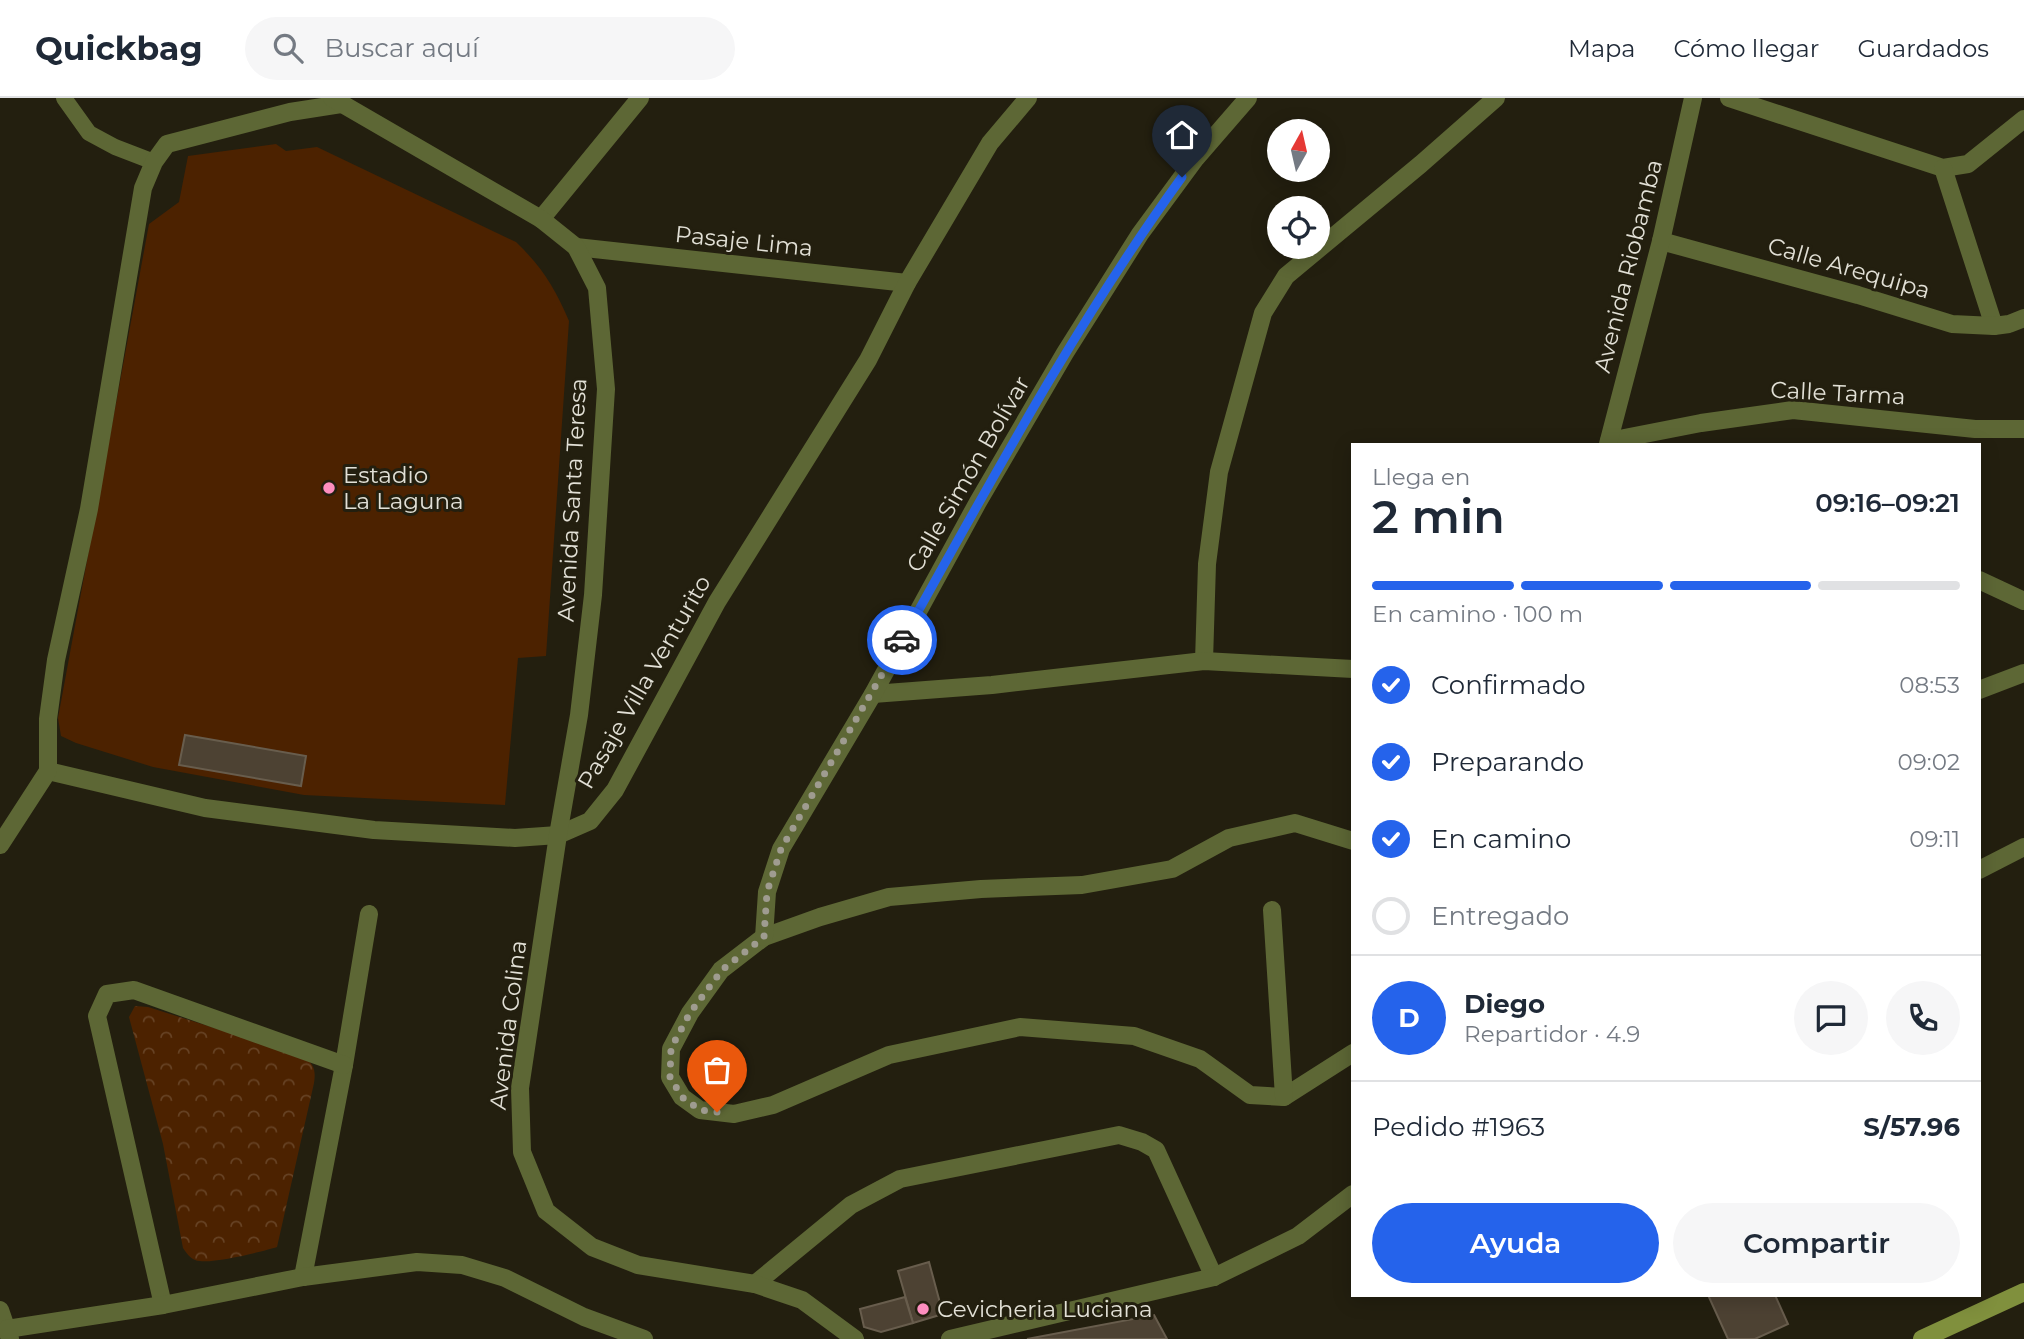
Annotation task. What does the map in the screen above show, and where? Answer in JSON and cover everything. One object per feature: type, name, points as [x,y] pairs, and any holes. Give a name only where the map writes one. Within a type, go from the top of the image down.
[{"type":"main road","points":[[1922,1339],[2024,1292]]},
{"type":"street","points":[[541,219],[640,98]]},
{"type":"street","name":"Pasaje Villa Venturito","points":[[48,771],[205,808],[374,830],[515,838],[558,835],[590,821],[615,790],[717,602],[868,360],[907,283],[990,143],[1027,98]]},
{"type":"street","name":"Calle Simón Bolívar","points":[[764,937],[767,892],[781,849],[873,694],[978,502],[1140,234],[1188,169],[1248,98]]},
{"type":"street","points":[[1205,661],[1207,564],[1219,472],[1263,313],[1286,276],[1496,98]]},
{"type":"street","name":"Avenida Riobamba","points":[[1608,443],[1661,241],[1693,98]]},
{"type":"street","points":[[1729,98],[1943,168],[1968,164],[2024,119]]},
{"type":"street","points":[[0,845],[48,771],[48,719],[56,660],[89,509],[143,188],[154,162],[167,144],[336,101]]},
{"type":"street","name":"Avenida Santa Teresa","points":[[336,101],[541,219],[576,247],[597,288],[606,389],[592,608],[579,715],[558,835]]},
{"type":"street","points":[[1943,168],[1994,326]]},
{"type":"street","name":"Calle Arequipa","points":[[1661,241],[1858,295],[1952,324],[1994,326],[2024,318]]},
{"type":"street","name":"Pasaje Lima","points":[[576,247],[907,283]]},
{"type":"street","name":"Calle Tarma","points":[[1608,443],[1701,423],[1793,410],[1975,429],[2024,429]]},
{"type":"street","points":[[1981,581],[2024,601]]},
{"type":"street","points":[[873,694],[992,685],[1205,661],[1351,669]]},
{"type":"street","points":[[1981,689],[2024,673]]},
{"type":"street","points":[[1351,840],[1295,822],[1229,838],[1172,869],[1082,885],[981,889],[889,897],[820,917],[764,937],[722,970],[690,1013],[671,1048],[670,1077],[682,1097],[700,1110],[734,1114],[773,1105],[889,1055],[1020,1027],[1133,1035],[1200,1059],[1250,1095],[1284,1097],[1351,1054]]},
{"type":"street","name":"Avenida Colina","points":[[558,835],[520,1088],[522,1152],[546,1212],[592,1247],[638,1265],[755,1284],[802,1300],[855,1339]]},
{"type":"street","points":[[1981,869],[2024,847]]},
{"type":"street","points":[[1272,911],[1284,1097]]},
{"type":"street","points":[[303,1277],[344,1065],[369,914]]},
{"type":"street","points":[[163,1305],[97,1016],[107,994],[134,990],[344,1065]]},
{"type":"street","points":[[755,1284],[851,1205],[900,1179],[1119,1135],[1142,1142],[1156,1150],[1214,1277]]},
{"type":"street","points":[[950,1339],[1214,1277],[1298,1236],[1351,1196]]},
{"type":"street","points":[[0,1310],[8,1334],[303,1277],[417,1262],[462,1265],[505,1278],[584,1317],[644,1339]]},
{"type":"lane","points":[[64,98],[89,133],[115,147],[154,162]]},
{"type":"green space","name":"Estadio La Laguna","points":[[276,144],[286,151],[317,147],[516,242],[547,279],[569,321],[546,656],[518,658],[505,805],[304,795],[153,767],[61,736],[58,718],[149,224],[179,202],[188,156]]},
{"type":"green space","points":[[135,1006],[148,1007],[303,1056],[312,1065],[314,1083],[277,1247],[238,1257],[207,1261],[195,1260],[183,1248],[163,1144],[129,1017]]},
{"type":"building","points":[[185,735],[306,756],[301,786],[179,765]]},
{"type":"building","points":[[929,1262],[943,1314],[913,1323],[898,1271]]},
{"type":"building","points":[[905,1297],[913,1323],[881,1332],[864,1327],[860,1309]]},
{"type":"building","points":[[1709,1297],[1776,1297],[1788,1324],[1755,1339],[1728,1339]]},
{"type":"building","points":[[1154,1315],[1167,1339],[1027,1339]]},
{"type":"way so far","points":[[717,1112],[700,1110],[682,1097],[670,1077],[671,1048],[690,1013],[722,970],[764,937],[767,892],[781,849],[902,640]]},
{"type":"place","name":"Estadio La Laguna","points":[[329,488]]},
{"type":"place","name":"Cevicheria Luciana","points":[[923,1309]]},
{"type":"route","points":[[902,640],[1065,353],[1140,234],[1182,177]]}]
